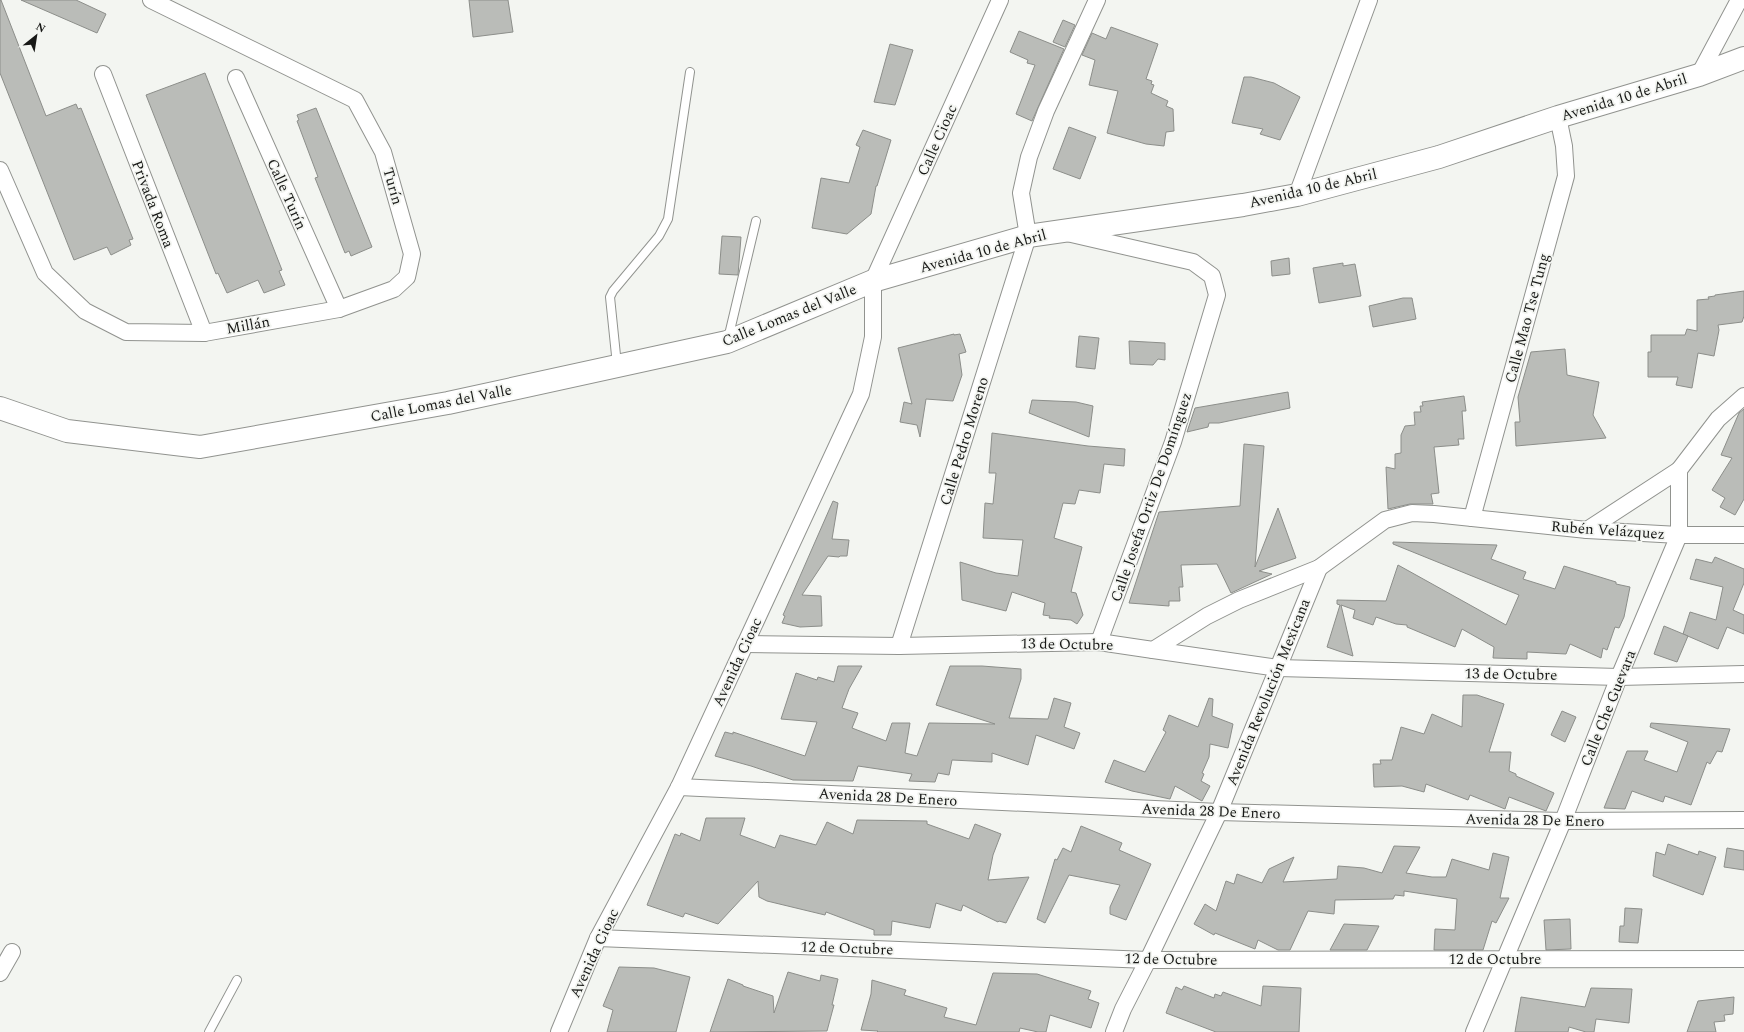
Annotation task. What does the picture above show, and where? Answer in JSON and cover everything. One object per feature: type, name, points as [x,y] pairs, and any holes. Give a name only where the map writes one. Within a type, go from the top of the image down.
[{"type":"street","name":"Turín","points":[[151,0],[355,100],[383,152],[412,254],[408,277]]},
{"type":"street","points":[[1028,236],[1020,193],[1029,157],[1046,111],[1097,0]]},
{"type":"street","points":[[1297,195],[1369,0]]},
{"type":"street","points":[[1700,75],[1739,0]]},
{"type":"street","name":"Calle Cioac","points":[[873,281],[998,1]]},
{"type":"street","name":"Avenida 10 de Abril","points":[[873,281],[1028,236],[1243,205],[1297,195],[1439,157],[1558,117],[1700,75],[1744,58]]},
{"type":"street","name":"Privada Roma","points":[[102,74],[204,333]]},
{"type":"street","name":"Calle Turín","points":[[236,78],[339,309]]},
{"type":"street","name":"Calle Mao Tse Tung","points":[[1472,518],[1566,176],[1564,146],[1558,117]]},
{"type":"street","name":"Millán","points":[[0,170],[45,273],[85,311],[126,332],[204,333],[339,309],[394,289],[408,277]]},
{"type":"street","name":"Calle Josefa Ortiz De Domínguez","points":[[1059,232],[1194,262],[1212,276],[1217,295],[1173,442],[1099,642]]},
{"type":"street","name":"Calle Pedro Moreno","points":[[899,646],[1028,236]]},
{"type":"street","name":"Calle Lomas del Valle","points":[[0,408],[67,431],[200,447],[448,403],[727,342],[873,281]]},
{"type":"street","name":"Avenida Cioac","points":[[559,1032],[598,938],[679,787],[861,394],[873,337],[873,281]]},
{"type":"street","points":[[1587,530],[1679,470],[1718,419],[1744,396]]},
{"type":"street","name":"Calle Che Guevara","points":[[1474,1032],[1563,821],[1619,677],[1679,535],[1679,470]]},
{"type":"street","points":[[1153,650],[1207,616],[1239,600],[1319,568],[1385,520],[1412,513],[1472,518]]},
{"type":"street","name":"Rubén Velázquez","points":[[1472,518],[1587,530],[1679,535],[1744,534]]},
{"type":"street","name":"Avenida Revolución Mexicana","points":[[1114,1032],[1123,1009],[1219,812],[1319,568]]},
{"type":"street","name":"13 de Octubre","points":[[745,644],[899,646],[1099,642],[1278,668],[1619,677],[1744,674]]},
{"type":"street","name":"Avenida 28 De Enero","points":[[679,787],[1219,812],[1563,821],[1744,820]]},
{"type":"street","name":"12 de Octubre","points":[[598,938],[1148,960],[1744,959]]},
{"type":"street","points":[[0,973],[12,952]]},
{"type":"lane","points":[[617,366],[610,297],[613,291],[659,236],[668,219],[690,72]]},
{"type":"lane","points":[[727,342],[756,221]]},
{"type":"lane","points":[[209,1032],[237,980]]},
{"type":"building","points":[[0,0],[46,116],[76,104],[78,109],[81,108],[133,239],[129,240],[131,245],[111,255],[107,247],[74,260],[0,73]]},
{"type":"building","points":[[21,0],[76,0],[106,14],[97,33]]},
{"type":"building","points":[[469,0],[508,0],[513,32],[473,37]]},
{"type":"building","points":[[1063,20],[1075,25],[1065,47],[1053,42]]},
{"type":"building","points":[[1111,27],[1158,44],[1146,79],[1152,81],[1151,84],[1154,85],[1151,93],[1168,101],[1166,106],[1173,109],[1174,131],[1166,132],[1164,146],[1146,144],[1107,133],[1118,91],[1089,85],[1095,60],[1082,55],[1092,33],[1106,39]]},
{"type":"building","points":[[1019,31],[1064,49],[1032,121],[1016,114],[1035,65],[1027,63],[1028,60],[1010,52]]},
{"type":"building","points":[[890,44],[913,50],[895,105],[874,102]]},
{"type":"building","points":[[205,73],[282,270],[279,271],[285,285],[264,293],[258,280],[227,293],[218,273],[216,274],[146,95]]},
{"type":"building","points":[[1244,77],[1251,77],[1274,83],[1300,97],[1280,140],[1260,134],[1263,129],[1232,123]]},
{"type":"building","points":[[316,108],[372,247],[351,256],[349,251],[345,253],[315,178],[318,177],[297,121],[299,120],[297,115]]},
{"type":"building","points":[[1069,127],[1096,137],[1080,179],[1053,169]]},
{"type":"building","points":[[863,130],[891,140],[876,186],[871,214],[847,234],[812,228],[821,178],[849,183],[860,147],[856,145]]},
{"type":"building","points":[[722,236],[741,237],[738,275],[719,274]]},
{"type":"building","points":[[1289,258],[1290,274],[1272,276],[1271,261]]},
{"type":"building","points":[[1343,263],[1343,266],[1355,264],[1361,296],[1319,303],[1313,268]]},
{"type":"building","points":[[1744,291],[1744,316],[1742,322],[1718,325],[1719,330],[1714,356],[1698,353],[1692,388],[1676,385],[1678,377],[1648,377],[1648,352],[1651,352],[1651,335],[1685,335],[1687,329],[1697,331],[1697,300],[1709,299],[1708,297],[1715,295]]},
{"type":"building","points":[[1403,298],[1412,298],[1416,319],[1373,327],[1369,306]]},
{"type":"building","points":[[954,334],[960,334],[966,352],[959,354],[962,375],[953,401],[926,399],[920,437],[917,425],[900,422],[904,402],[912,404],[898,348]]},
{"type":"building","points":[[1079,336],[1099,338],[1095,369],[1076,367]]},
{"type":"building","points":[[1129,341],[1165,343],[1165,360],[1158,359],[1153,365],[1130,364]]},
{"type":"building","points":[[1565,349],[1567,375],[1599,382],[1593,415],[1606,438],[1516,446],[1515,422],[1520,422],[1518,397],[1531,352]]},
{"type":"building","points":[[1288,392],[1290,408],[1219,423],[1209,423],[1208,427],[1187,432],[1195,408]]},
{"type":"building","points":[[1464,396],[1466,411],[1462,411],[1464,439],[1458,439],[1459,445],[1434,447],[1439,493],[1431,494],[1433,504],[1410,504],[1388,509],[1386,467],[1395,469],[1395,454],[1401,453],[1401,435],[1405,426],[1415,425],[1414,412],[1421,412],[1420,406],[1423,406],[1422,402]]},
{"type":"building","points":[[1032,400],[1076,402],[1093,406],[1089,437],[1029,413]]},
{"type":"building","points":[[1744,409],[1744,499],[1735,515],[1720,507],[1725,498],[1712,490],[1732,458],[1721,455],[1739,413]]},
{"type":"building","points":[[992,433],[1088,446],[1125,449],[1124,466],[1104,464],[1100,493],[1079,490],[1075,504],[1063,503],[1054,538],[1082,547],[1071,592],[1076,593],[1083,615],[1077,624],[1071,620],[1049,618],[1050,616],[1043,615],[1045,603],[1012,592],[1006,611],[962,600],[960,562],[996,573],[1018,576],[1023,540],[983,538],[985,503],[993,504],[996,473],[989,473]]},
{"type":"building","points":[[1244,444],[1264,446],[1255,567],[1278,508],[1296,558],[1259,571],[1272,574],[1231,593],[1217,564],[1181,565],[1183,587],[1179,587],[1180,601],[1169,601],[1169,606],[1129,603],[1159,512],[1240,506]]},
{"type":"building","points":[[833,501],[838,503],[832,539],[849,540],[847,556],[828,556],[802,595],[821,596],[822,626],[800,627],[782,623],[785,616],[783,615]]},
{"type":"building","points":[[1393,542],[1497,545],[1491,559],[1526,572],[1523,579],[1555,589],[1564,566],[1616,582],[1616,584],[1630,587],[1624,617],[1619,628],[1615,627],[1607,650],[1603,648],[1601,658],[1570,644],[1566,654],[1527,652],[1527,659],[1493,658],[1494,647],[1462,629],[1455,647],[1407,627],[1407,625],[1396,624],[1376,617],[1373,625],[1353,618],[1355,610],[1341,605],[1353,656],[1327,647],[1340,605],[1337,604],[1337,600],[1386,601],[1398,565],[1506,625],[1519,595],[1393,544]]},
{"type":"building","points":[[1715,557],[1744,569],[1744,583],[1733,610],[1744,615],[1744,634],[1727,627],[1718,649],[1683,634],[1690,612],[1716,620],[1723,587],[1690,579],[1696,559],[1712,563]]},
{"type":"building","points":[[1664,626],[1688,636],[1677,662],[1654,654]]},
{"type":"building","points":[[838,666],[862,666],[849,689],[842,708],[858,713],[852,728],[886,741],[892,723],[910,723],[905,753],[917,756],[929,723],[995,724],[936,705],[950,666],[982,666],[1021,669],[1021,679],[1009,718],[1048,719],[1054,698],[1071,703],[1064,727],[1080,733],[1074,749],[1036,735],[1028,765],[992,753],[992,762],[952,760],[949,775],[938,773],[935,782],[909,781],[912,774],[858,766],[853,781],[793,780],[715,756],[725,732],[733,734],[733,732],[805,756],[817,722],[781,719],[796,673],[817,680],[818,677],[834,682]]},
{"type":"building","points":[[1463,695],[1477,695],[1504,704],[1489,752],[1511,752],[1509,771],[1516,774],[1516,776],[1554,793],[1546,811],[1509,797],[1505,809],[1470,795],[1468,800],[1426,784],[1424,792],[1402,786],[1374,787],[1373,764],[1381,764],[1380,760],[1392,760],[1401,727],[1424,734],[1432,714],[1462,727]]},
{"type":"building","points":[[1209,698],[1213,699],[1212,716],[1233,724],[1228,748],[1210,744],[1209,757],[1202,773],[1204,774],[1201,781],[1210,786],[1202,801],[1175,786],[1170,799],[1132,791],[1105,782],[1114,760],[1145,772],[1166,732],[1163,730],[1169,715],[1198,727]]},
{"type":"building","points":[[1562,711],[1576,717],[1565,742],[1551,735]]},
{"type":"building","points":[[1651,723],[1730,729],[1722,752],[1717,751],[1710,764],[1707,762],[1691,805],[1665,796],[1663,802],[1632,791],[1625,809],[1604,808],[1627,751],[1648,751],[1644,760],[1677,772],[1688,742],[1650,727]]},
{"type":"building","points":[[706,818],[745,818],[740,835],[775,848],[780,835],[816,845],[827,822],[853,834],[857,820],[927,821],[927,824],[969,839],[975,824],[1001,834],[993,855],[988,880],[1029,877],[1006,923],[998,922],[963,905],[961,911],[936,903],[930,928],[892,921],[891,935],[874,935],[874,930],[826,912],[825,915],[767,901],[759,897],[758,881],[718,924],[685,913],[683,917],[647,905],[675,834],[680,836],[681,833],[700,841]]},
{"type":"building","points":[[1081,826],[1122,843],[1119,850],[1151,864],[1126,920],[1110,914],[1110,907],[1120,885],[1069,875],[1045,923],[1037,919],[1055,859],[1057,860],[1063,848],[1071,852]]},
{"type":"building","points":[[1668,844],[1698,855],[1699,851],[1716,857],[1703,895],[1653,876],[1656,852],[1665,855]]},
{"type":"building","points":[[1394,846],[1420,847],[1406,873],[1432,877],[1446,877],[1452,859],[1489,870],[1493,853],[1509,857],[1500,898],[1509,898],[1496,923],[1492,921],[1483,950],[1434,950],[1435,929],[1455,930],[1457,899],[1404,891],[1404,896],[1395,895],[1393,899],[1335,900],[1334,914],[1308,911],[1290,950],[1278,950],[1258,940],[1255,949],[1215,933],[1214,935],[1194,924],[1205,904],[1216,911],[1226,881],[1234,884],[1237,874],[1262,883],[1269,869],[1294,857],[1283,882],[1337,879],[1338,866],[1364,868],[1382,873]]},
{"type":"building","points":[[1727,848],[1744,851],[1744,870],[1724,867]]},
{"type":"building","points":[[1625,908],[1642,909],[1638,943],[1619,942],[1620,926],[1624,926]]},
{"type":"building","points":[[1570,919],[1571,949],[1546,950],[1544,920]]},
{"type":"building","points":[[1344,924],[1379,926],[1367,950],[1330,950]]},
{"type":"building","points":[[619,967],[654,968],[690,977],[676,1032],[607,1032],[613,1010],[603,1006]]},
{"type":"building","points":[[788,972],[820,981],[821,975],[838,979],[832,1005],[834,1005],[827,1031],[710,1032],[728,979],[743,986],[773,996],[774,1013]]},
{"type":"building","points":[[993,973],[1037,974],[1091,991],[1088,999],[1099,1003],[1091,1028],[1050,1015],[1046,1032],[1038,1032],[1020,1028],[1019,1032],[877,1032],[878,1031],[861,1030],[871,994],[872,980],[906,990],[904,995],[947,1008],[944,1017],[976,1025]]},
{"type":"building","points":[[1184,986],[1214,998],[1215,994],[1221,996],[1223,992],[1261,1006],[1263,986],[1301,988],[1299,1032],[1216,1032],[1166,1013],[1176,987],[1182,990]]},
{"type":"building","points":[[1591,988],[1632,989],[1629,1023],[1596,1019],[1594,1032],[1586,1032],[1569,1027],[1568,1032],[1515,1032],[1521,997],[1585,1007]]},
{"type":"building","points":[[1734,997],[1733,1014],[1724,1015],[1725,1021],[1714,1022],[1716,1032],[1687,1032],[1698,1001]]}]
